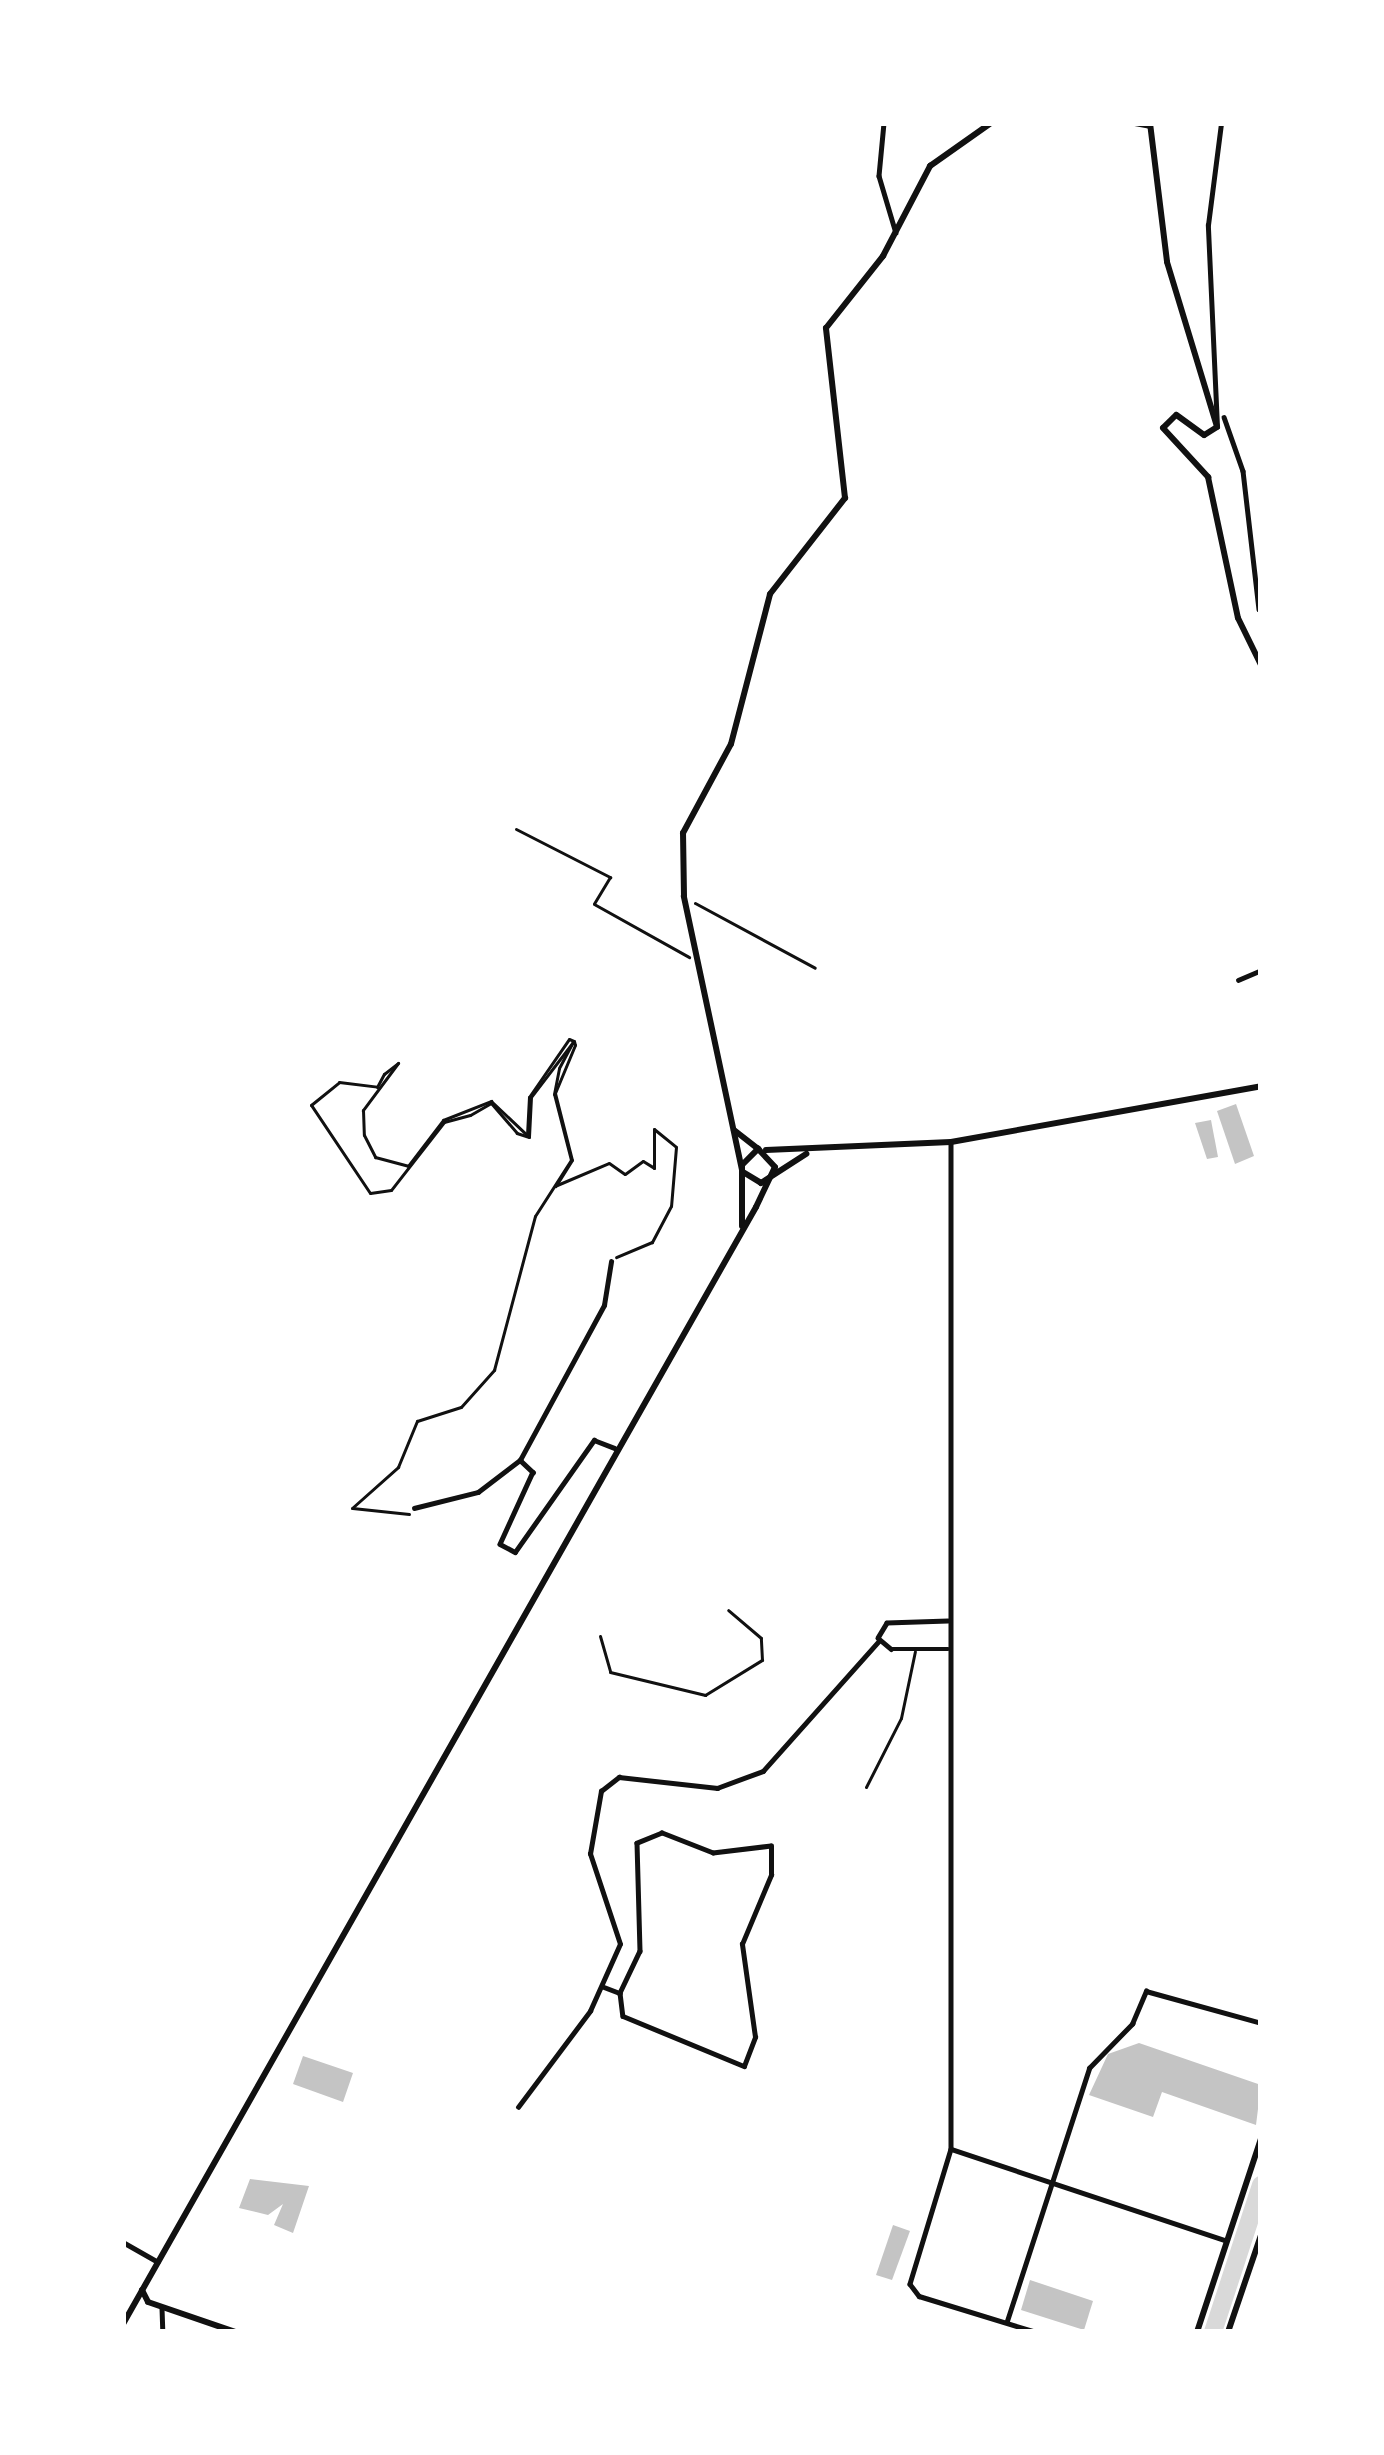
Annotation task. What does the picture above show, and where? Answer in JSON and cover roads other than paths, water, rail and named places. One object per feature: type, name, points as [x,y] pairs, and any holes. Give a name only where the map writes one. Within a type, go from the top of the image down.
[{"type":"main road","points":[[742,1230],[742,1170],[684,896],[683,833],[731,744],[770,594],[845,499],[826,328],[896,233],[942,151],[992,123]]},
{"type":"main road","points":[[1135,123],[1150,124],[1167,262],[1217,428],[1204,435],[1176,415],[1163,428],[1208,477],[1261,665]]},
{"type":"main road","points":[[758,1150],[951,1142],[1261,1086]]},
{"type":"main road","points":[[123,2324],[771,1177],[774,1162],[732,1127]]},
{"type":"main road","points":[[742,1170],[758,1150]]},
{"type":"main road","points":[[742,1170],[756,1183],[809,1151]]},
{"type":"main road","points":[[1197,2332],[1260,2143]]},
{"type":"main road","points":[[1228,2332],[1261,2235]]},
{"type":"main road","points":[[142,2290],[148,2302],[235,2332]]},
{"type":"main road","points":[[133,2307],[148,2302]]},
{"type":"street","points":[[884,123],[879,176],[896,233]]},
{"type":"street","points":[[1220,123],[1208,225],[1224,417],[1243,471],[1259,609]]},
{"type":"street","points":[[1217,428],[1224,417]]},
{"type":"street","points":[[1238,980],[1261,970]]},
{"type":"street","points":[[951,1142],[951,2149],[911,2289],[1036,2332]]},
{"type":"street","points":[[414,1508],[478,1492],[520,1460],[604,1305],[611,1262]]},
{"type":"street","points":[[520,1460],[533,1472],[500,1544],[508,1554],[594,1440],[615,1448]]},
{"type":"street","points":[[518,2107],[604,1987],[622,1932],[590,1854],[601,1791],[619,1777],[717,1788],[763,1772],[878,1642],[886,1623],[948,1621]]},
{"type":"street","points":[[878,1642],[948,1649]]},
{"type":"street","points":[[662,1833],[713,1853],[771,1846],[771,1875],[742,1944],[755,2037],[744,2066],[623,2017],[620,1993],[640,1951],[637,1843],[662,1833]]},
{"type":"street","points":[[604,1987],[620,1993]]},
{"type":"street","points":[[1006,2322],[1083,2089],[1151,1988],[1261,2023]]},
{"type":"street","points":[[951,2149],[1227,2241]]},
{"type":"street","points":[[123,2242],[158,2262]]},
{"type":"street","points":[[162,2308],[163,2332]]},
{"type":"lane","points":[[866,1787],[901,1718],[916,1649]]},
{"type":"waterway","points":[[1213,2332],[1261,2185]]}]
